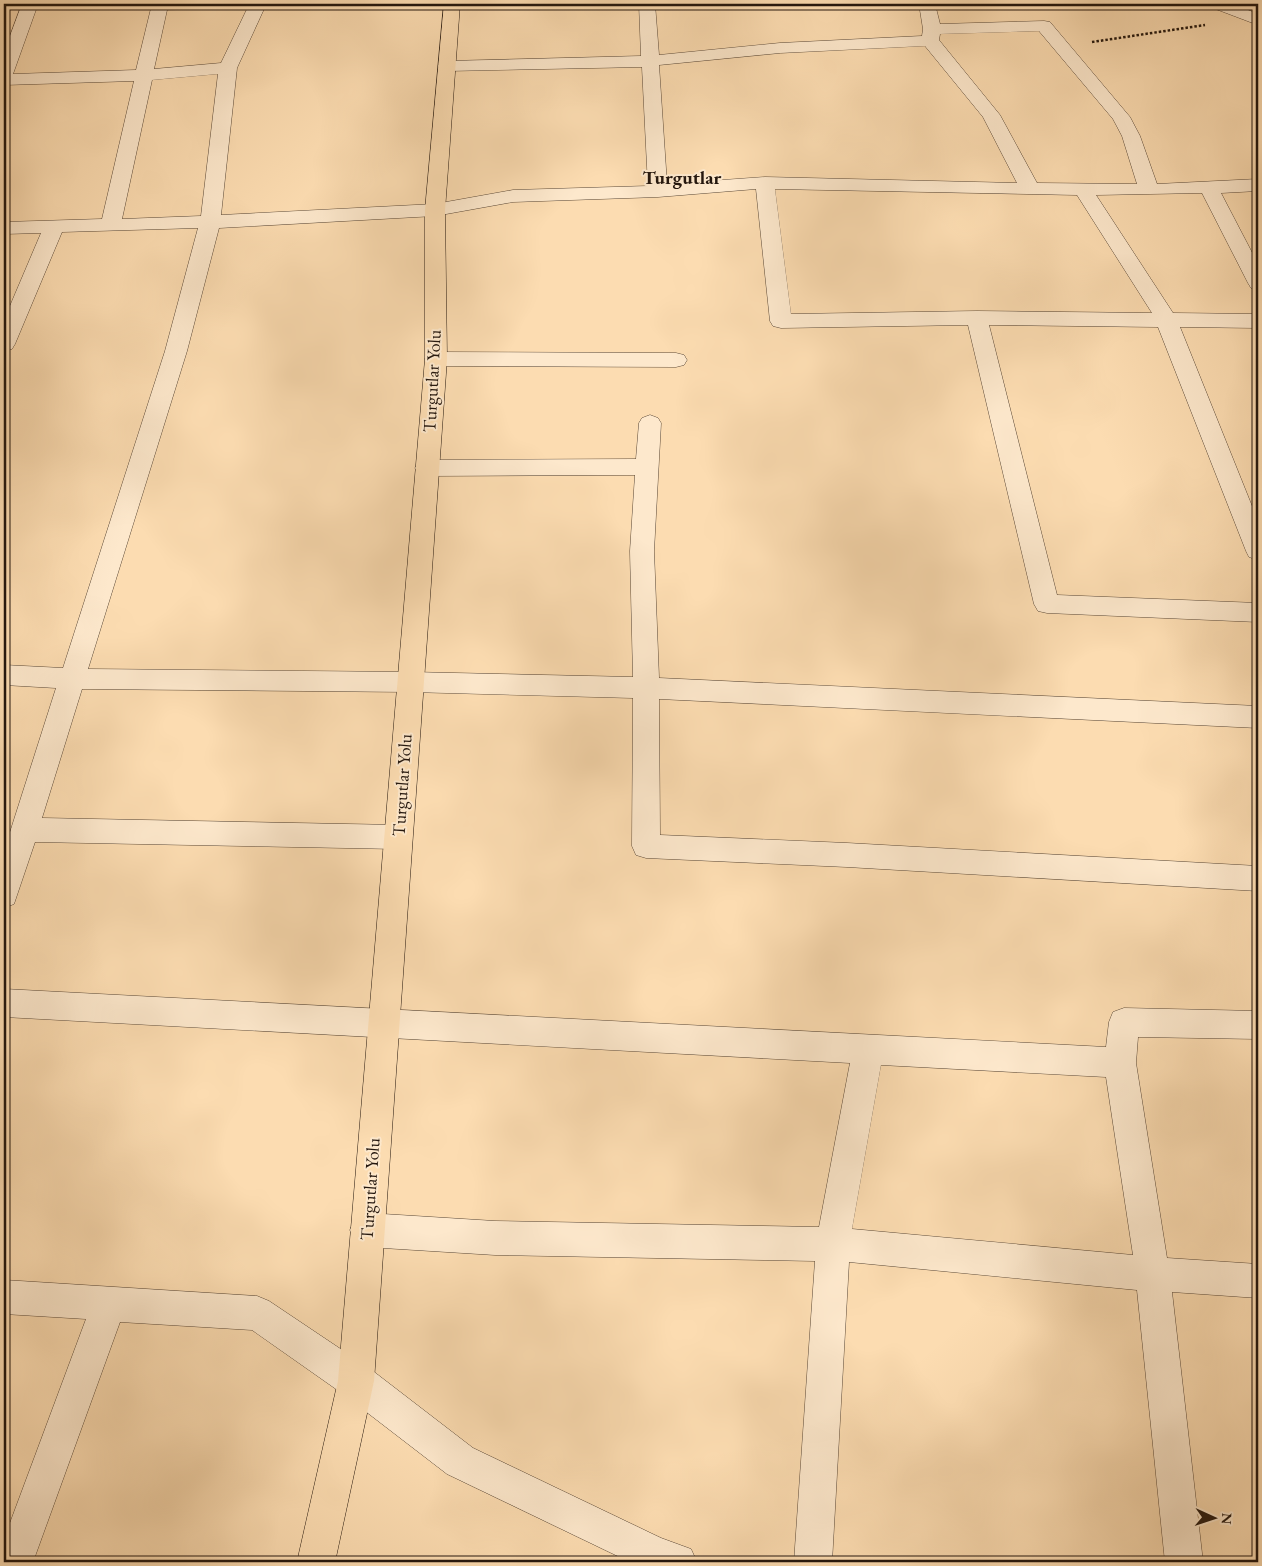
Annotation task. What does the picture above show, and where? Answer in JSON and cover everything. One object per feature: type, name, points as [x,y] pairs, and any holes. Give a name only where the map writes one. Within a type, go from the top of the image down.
[{"type":"main road","name":"Turgutlar Yolu","points":[[316,1562],[356,1381],[436,359],[435,210],[452,4]]},
{"type":"street","points":[[4,75],[30,4]]},
{"type":"street","points":[[110,226],[160,4],[292,4]]},
{"type":"street","points":[[4,895],[176,352],[210,222],[228,68],[258,4]]},
{"type":"street","points":[[647,4],[658,191]]},
{"type":"street","points":[[927,4],[931,35],[991,115],[1030,189]]},
{"type":"street","points":[[1219,4],[1254,15]]},
{"type":"street","points":[[447,66],[650,61],[1044,26],[1121,117],[1131,136],[1149,190]]},
{"type":"street","points":[[4,80],[144,75],[228,68]]},
{"type":"street","points":[[765,183],[781,321],[977,318],[1258,320]]},
{"type":"street","points":[[4,228],[210,222],[435,210],[513,196],[658,191],[765,183],[1083,190],[1149,190],[1258,185]]},
{"type":"street","points":[[1208,188],[1258,283]]},
{"type":"street","points":[[1083,190],[1166,320],[1258,551]]},
{"type":"street","points":[[4,344],[54,227]]},
{"type":"street","points":[[977,318],[1047,604],[1258,613]]},
{"type":"street","points":[[436,359],[676,360]]},
{"type":"street","points":[[650,423],[642,550],[646,688],[646,846],[847,855],[1258,879]]},
{"type":"street","points":[[427,468],[647,467]]},
{"type":"street","points":[[4,675],[72,679],[410,682],[646,688],[1258,718]]},
{"type":"street","points":[[24,830],[398,837]]},
{"type":"street","points":[[4,1003],[1120,1063]]},
{"type":"street","points":[[1184,1562],[1153,1274],[1120,1063],[1124,1022],[1258,1025]]},
{"type":"street","points":[[813,1562],[833,1244],[868,1050]]},
{"type":"street","points":[[367,1230],[495,1238],[833,1244],[1153,1274],[1258,1281]]},
{"type":"street","points":[[4,1297],[257,1313],[356,1381],[460,1460],[663,1560]]},
{"type":"street","points":[[14,1562],[109,1304]]},
{"type":"path","points":[[1061,47],[1254,15]]},
{"type":"district","name":"Turgutlar","points":[[682,177]]}]
